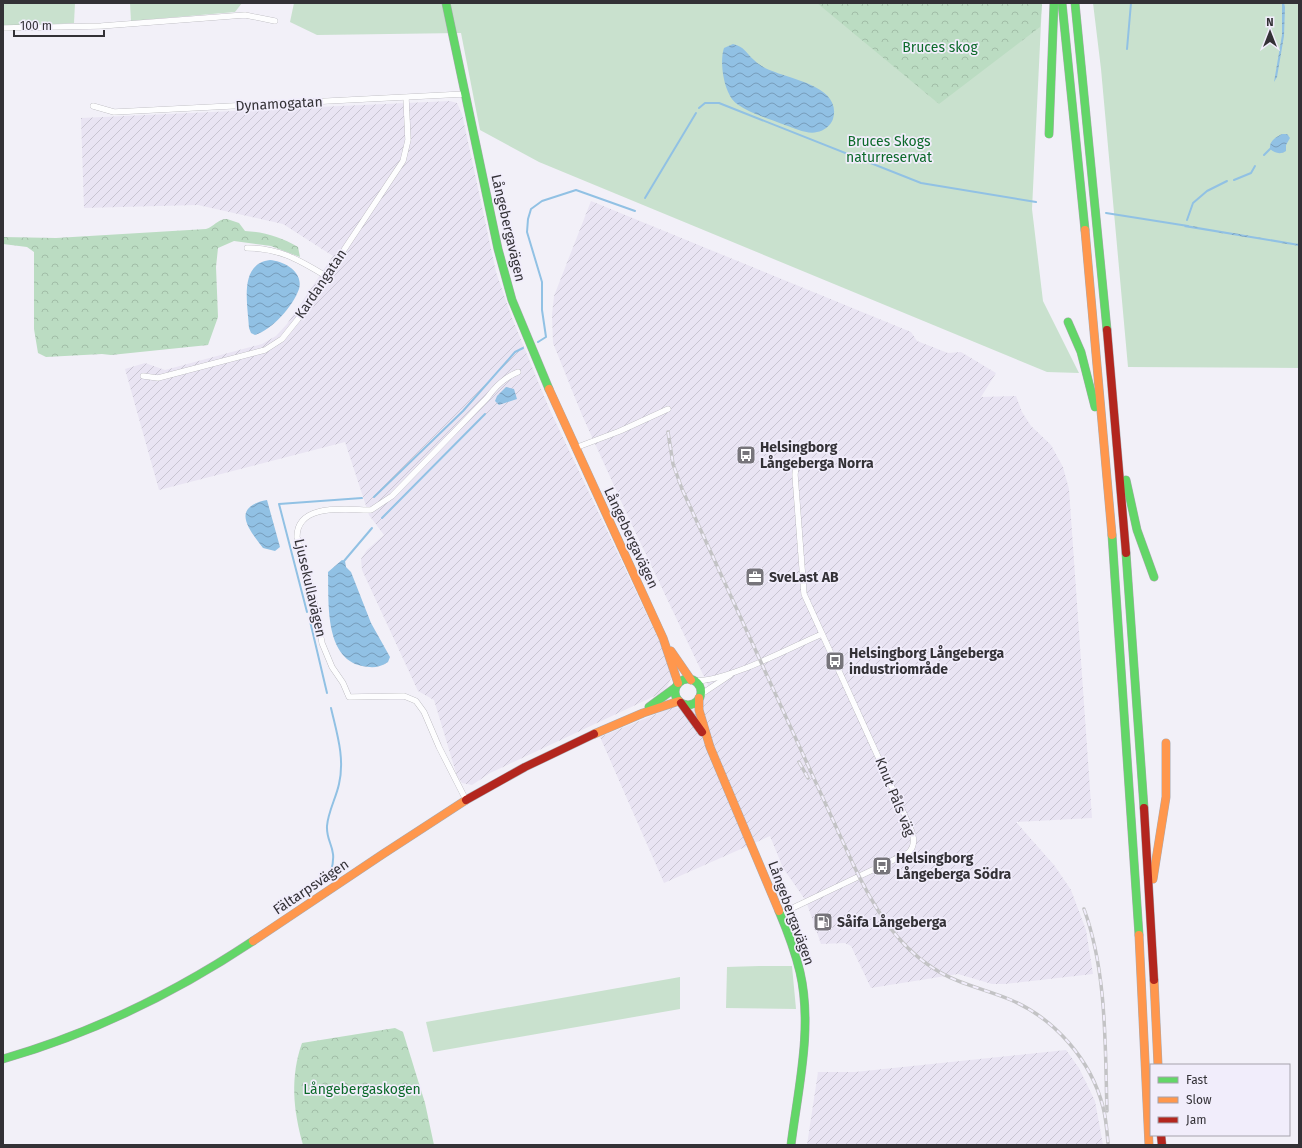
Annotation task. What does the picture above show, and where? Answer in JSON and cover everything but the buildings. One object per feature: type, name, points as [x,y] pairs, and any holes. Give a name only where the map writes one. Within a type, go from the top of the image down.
[{"type":"main road","name":"Långebergavägen","points":[[446,3],[507,285],[523,328],[575,448],[663,638],[676,686]]},
{"type":"main road","points":[[1049,134],[1054,3]]},
{"type":"main road","points":[[1062,3],[1084,220],[1108,486],[1135,863],[1149,1145]]},
{"type":"main road","points":[[1075,3],[1114,416],[1136,696],[1158,1064]]},
{"type":"main road","points":[[1068,322],[1081,352],[1092,394],[1108,486]]},
{"type":"main road","points":[[1114,416],[1132,516],[1141,547],[1154,577]]},
{"type":"main road","name":"Långebergavägen","points":[[663,638],[693,680]]},
{"type":"main road","points":[[685,679],[693,680],[700,688],[700,696],[691,704],[680,702],[675,694],[676,686],[685,679]]},
{"type":"main road","name":"Fältarpsvägen","points":[[3,1059],[82,1032],[142,1004],[192,978],[254,941],[466,800],[529,764],[625,720],[660,701],[676,686]]},
{"type":"main road","name":"Långebergavägen","points":[[700,696],[699,710],[710,746],[780,914],[797,960],[804,1002],[804,1047],[791,1145]]},
{"type":"main road","name":"Långebergavägen","points":[[680,702],[696,722],[710,746]]},
{"type":"main road","name":"Fältarpsvägen","points":[[625,720],[680,702]]},
{"type":"main road","points":[[1149,901],[1166,797],[1166,743]]},
{"type":"street","points":[[3,28],[101,26],[245,15],[275,21]]},
{"type":"street","name":"Dynamogatan","points":[[93,106],[114,112],[465,94]]},
{"type":"street","name":"Kardangatan","points":[[144,376],[158,378],[264,350],[282,339],[290,330],[403,161],[408,140],[406,98]]},
{"type":"street","points":[[247,248],[272,250],[286,255],[326,276]]},
{"type":"street","name":"Ljusekullavägen","points":[[466,800],[444,758],[424,712],[416,701],[404,696],[349,697],[343,683],[332,667],[322,643],[312,590],[297,536],[297,530],[304,519],[316,512],[371,510],[377,508],[408,480],[487,398],[495,387],[507,376],[518,372]]},
{"type":"street","points":[[575,448],[620,431],[668,409]]},
{"type":"street","name":"Knut Påls väg","points":[[780,914],[908,853],[914,843],[912,831],[804,594],[802,585],[795,475],[796,462]]},
{"type":"street","points":[[693,680],[704,681],[735,672],[822,634]]},
{"type":"street","points":[[700,696],[735,672]]},
{"type":"shaded area","points":[[450,101],[457,103],[462,114],[496,272],[512,318],[549,408],[665,653],[672,676],[667,687],[659,694],[490,773],[472,785],[462,783],[457,776],[434,700],[418,691],[362,570],[361,559],[367,550],[384,535],[369,515],[345,442],[159,490],[125,369],[145,363],[165,370],[262,344],[276,336],[287,324],[333,256],[283,224],[198,205],[84,208],[81,118]]},
{"type":"shaded area","points":[[591,201],[911,332],[917,341],[948,353],[961,352],[996,373],[981,397],[1016,396],[1022,412],[1031,426],[1051,445],[1063,467],[1069,489],[1092,818],[1016,822],[1054,865],[1071,890],[1086,930],[1093,974],[1005,984],[992,984],[958,974],[871,988],[851,946],[845,943],[821,944],[806,901],[783,868],[770,836],[664,883],[600,737],[673,707],[689,710],[694,709],[707,694],[708,685],[631,523],[582,415],[553,343],[552,315],[554,296]]},
{"type":"shaded area","points":[[1066,1050],[1079,1068],[1095,1101],[1103,1145],[807,1145],[818,1072],[855,1072]]},
{"type":"green space","points":[[3,3],[75,3],[74,23],[3,27]]},
{"type":"green space","points":[[130,3],[242,3],[235,12],[131,21]]},
{"type":"green space","name":"Bruces Skogs naturreservat","points":[[294,3],[1042,3],[1032,209],[1043,301],[1079,373],[1047,372],[539,162],[480,130],[461,33],[317,35],[290,22]]},
{"type":"green space","name":"Bruces skog","points":[[817,3],[1042,3],[1040,27],[939,104]]},
{"type":"green space","points":[[1093,3],[1299,3],[1299,368],[1128,367],[1101,69]]},
{"type":"green space","points":[[227,219],[239,223],[245,231],[272,236],[292,243],[298,247],[300,257],[271,246],[234,241],[218,248],[216,267],[218,317],[208,345],[111,355],[102,354],[46,357],[38,353],[34,329],[34,252],[27,247],[3,244],[3,237],[56,238],[206,229],[221,220]]},
{"type":"green space","points":[[792,966],[796,1009],[726,1008],[727,967]]},
{"type":"green space","points":[[680,977],[680,1009],[433,1052],[426,1022]]},
{"type":"green space","name":"Långebergaskogen","points":[[395,1028],[403,1032],[425,1103],[434,1145],[303,1145],[297,1119],[294,1094],[296,1068],[302,1043]]},
{"type":"water","points":[[1282,3],[1284,3],[1285,7],[1284,36],[1277,77],[1274,82],[1282,35]]},
{"type":"water","points":[[733,44],[743,48],[756,62],[764,67],[805,82],[824,93],[831,100],[834,108],[831,123],[825,129],[820,131],[813,133],[805,132],[754,113],[737,104],[733,100],[726,86],[722,69],[724,48]]},
{"type":"water","points":[[1282,134],[1287,134],[1290,138],[1286,145],[1286,151],[1280,153],[1270,149],[1270,146],[1275,138]]},
{"type":"water","points":[[1186,225],[1299,244],[1299,246],[1184,227]]},
{"type":"water","points":[[270,260],[281,262],[295,272],[300,283],[299,289],[292,303],[275,323],[255,335],[251,333],[249,328],[247,287],[249,277],[253,269],[260,263]]},
{"type":"water","points":[[506,387],[514,389],[517,399],[499,405],[495,401],[497,396]]},
{"type":"water","points":[[267,500],[280,547],[275,551],[263,548],[248,527],[246,520],[246,514],[249,508],[256,503]]},
{"type":"water","points":[[342,560],[345,561],[346,567],[351,572],[371,623],[390,657],[388,662],[382,665],[366,667],[350,661],[341,652],[335,640],[329,612],[328,572]]},
{"type":"waterway","points":[[1127,49],[1131,3]]},
{"type":"waterway","points":[[699,108],[705,103],[719,103],[921,183],[1036,202]]},
{"type":"waterway","points":[[645,198],[696,113]]},
{"type":"waterway","points":[[1264,155],[1270,149]]},
{"type":"waterway","points":[[1234,180],[1251,173],[1255,166]]},
{"type":"waterway","points":[[1187,220],[1193,203],[1207,191],[1227,181]]},
{"type":"waterway","points":[[538,342],[546,337],[542,310],[542,282],[527,232],[528,219],[531,209],[542,201],[576,190],[635,211]]},
{"type":"waterway","points":[[1106,213],[1188,226]]},
{"type":"waterway","points":[[374,497],[463,411],[515,352],[523,348]]},
{"type":"waterway","points":[[382,518],[485,414]]},
{"type":"waterway","points":[[307,612],[279,504],[362,498]]},
{"type":"waterway","points":[[344,561],[372,528]]},
{"type":"waterway","points":[[310,621],[327,693]]},
{"type":"waterway","points":[[331,708],[341,755],[341,774],[327,826],[328,837],[333,851],[331,871]]},
{"type":"railway","points":[[668,432],[673,464],[682,489],[868,894],[896,935],[919,958],[942,974],[1001,996],[1027,1008],[1042,1018],[1069,1043],[1090,1073],[1097,1090],[1105,1116],[1108,1143]]},
{"type":"railway","points":[[799,762],[808,778]]},
{"type":"railway","points":[[1084,909],[1092,933],[1101,983],[1105,1035],[1107,1111]]},
{"type":"traffic: fast","points":[[446,3],[498,249],[512,300],[549,389]]},
{"type":"traffic: fast","points":[[1049,134],[1054,3]]},
{"type":"traffic: fast","points":[[1062,3],[1085,230]]},
{"type":"traffic: fast","points":[[1075,3],[1107,330]]},
{"type":"traffic: fast","points":[[1068,322],[1081,352],[1095,407]]},
{"type":"traffic: fast","points":[[1126,480],[1137,530],[1154,577]]},
{"type":"traffic: fast","points":[[1112,535],[1139,935]]},
{"type":"traffic: fast","points":[[1126,553],[1144,808]]},
{"type":"traffic: fast","points":[[688,679],[697,683],[701,692],[697,701],[688,705],[679,701],[675,692],[679,683],[688,679]]},
{"type":"traffic: fast","points":[[649,707],[675,688]]},
{"type":"traffic: fast","points":[[779,911],[796,956],[804,993],[805,1037],[791,1145]]},
{"type":"traffic: fast","points":[[3,1059],[69,1037],[132,1010],[194,978],[253,941]]},
{"type":"traffic: slow","points":[[1085,230],[1112,535]]},
{"type":"traffic: slow","points":[[549,389],[663,638],[678,683]]},
{"type":"traffic: slow","points":[[671,651],[691,680]]},
{"type":"traffic: slow","points":[[699,698],[699,710],[710,747],[779,911]]},
{"type":"traffic: slow","points":[[594,734],[643,713],[679,701]]},
{"type":"traffic: slow","points":[[1153,879],[1166,797],[1166,743]]},
{"type":"traffic: slow","points":[[253,941],[466,800]]},
{"type":"traffic: slow","points":[[1139,935],[1149,1145]]},
{"type":"traffic: slow","points":[[1154,980],[1158,1064]]},
{"type":"traffic: jam","points":[[1107,330],[1126,553]]},
{"type":"traffic: jam","points":[[681,703],[702,732]]},
{"type":"traffic: jam","points":[[466,800],[525,767],[594,734]]},
{"type":"traffic: jam","points":[[1144,808],[1154,980]]},
{"type":"traffic: jam","points":[[1161,1136],[1162,1145]]},
{"type":"place","name":"Helsingborg Långeberga Norra","points":[[746,455]]},
{"type":"place","name":"SveLast AB","points":[[755,577]]},
{"type":"place","name":"Helsingborg Långeberga industriområde","points":[[835,661]]},
{"type":"place","name":"Helsingborg Långeberga Södra","points":[[882,866]]},
{"type":"place","name":"Såifa Långeberga","points":[[823,922]]}]
